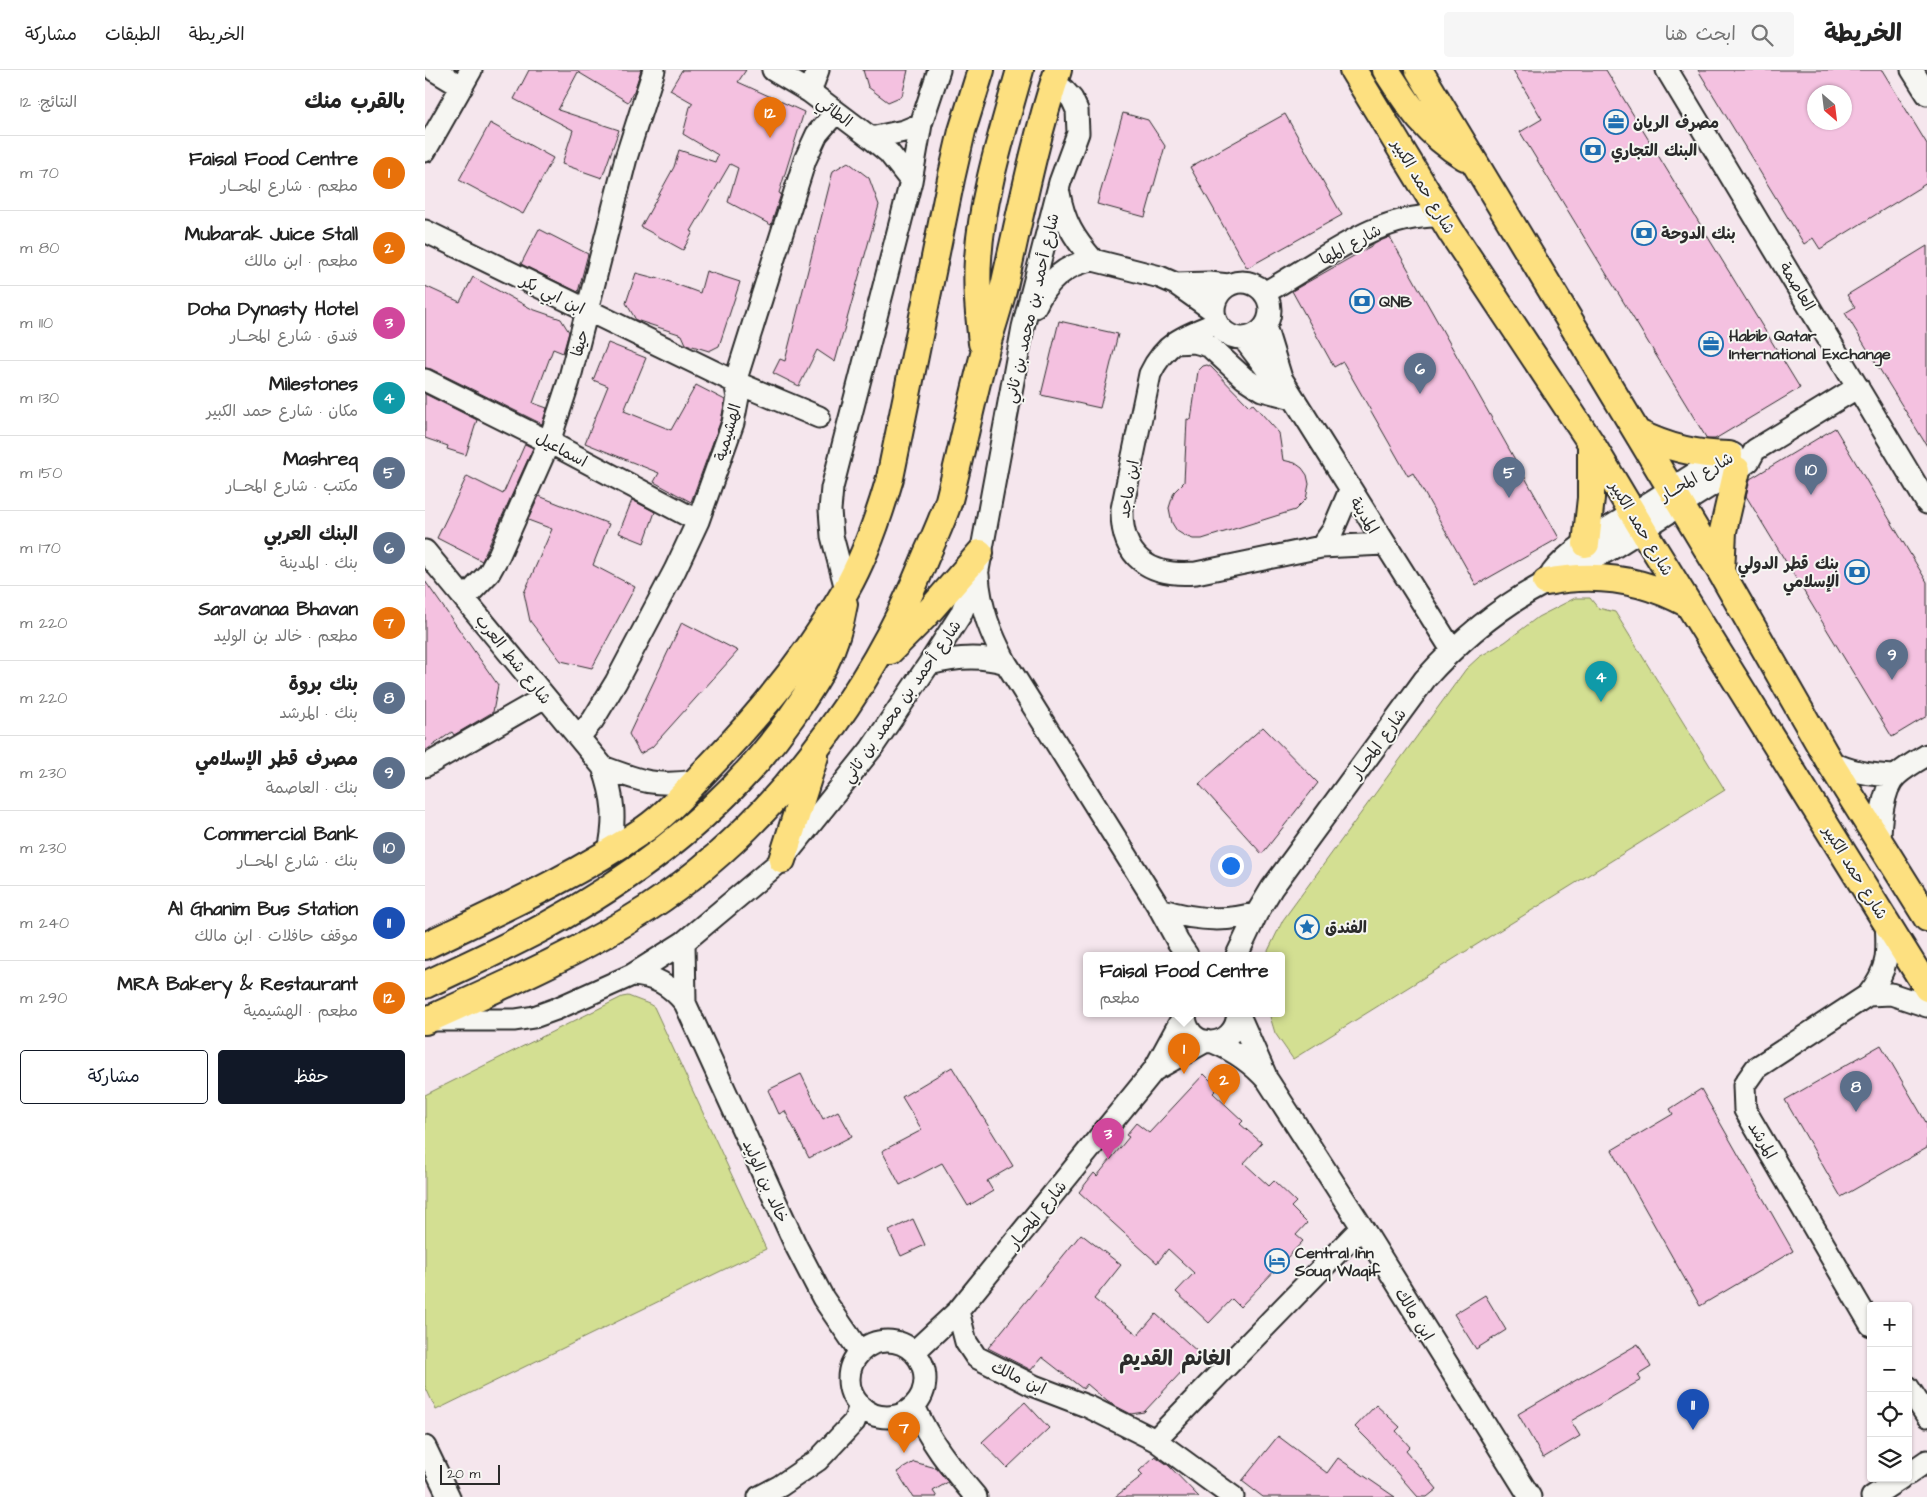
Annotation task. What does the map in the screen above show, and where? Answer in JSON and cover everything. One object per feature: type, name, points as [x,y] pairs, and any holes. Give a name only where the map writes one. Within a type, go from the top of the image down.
[{"type":"main road","points":[[425,946],[575,871],[647,828],[736,740],[813,642],[846,589],[879,515],[890,478],[951,179],[962,131],[981,70]]},
{"type":"main road","points":[[984,356],[977,296],[979,242],[999,144],[1020,70]]},
{"type":"main road","name":"شارع حمد الكبير","points":[[1353,70],[1442,216],[1591,442],[1688,604],[1927,988]]},
{"type":"main road","points":[[1386,70],[1406,103],[1425,126],[1447,146],[1472,161]]},
{"type":"main road","points":[[1419,70],[1721,572],[1829,761],[1927,918]]},
{"type":"main road","name":"شارع أحمد بن محمد بن ثاني","points":[[427,1021],[563,957],[653,904],[681,885],[744,830],[776,796],[819,745],[869,670],[904,606],[948,504],[984,356],[1004,285],[1019,212],[1056,77]]},
{"type":"main road","points":[[1638,433],[1674,448],[1733,463],[1723,531],[1721,572]]},
{"type":"main road","points":[[1586,544],[1591,498],[1591,442]]},
{"type":"main road","points":[[869,670],[979,562]]},
{"type":"main road","points":[[1546,582],[1576,577],[1607,577],[1648,585],[1688,604]]},
{"type":"main road","points":[[425,985],[520,939],[578,907],[652,857],[701,817],[775,739],[810,690],[822,671],[839,634],[846,589]]},
{"type":"main road","points":[[783,860],[819,745]]},
{"type":"street","points":[[425,151],[467,78],[434,70]]},
{"type":"street","name":"حيفا","points":[[465,598],[489,573],[499,555],[549,442],[569,381],[626,158],[654,70]]},
{"type":"street","name":"الطائي","points":[[773,70],[810,92],[871,138],[889,153],[911,181]]},
{"type":"street","points":[[810,92],[818,70]]},
{"type":"street","points":[[846,589],[832,536],[830,510],[832,488],[911,181],[921,124],[939,70]]},
{"type":"street","name":"العاصمة","points":[[1667,70],[1927,503]]},
{"type":"street","points":[[1912,70],[1927,94]]},
{"type":"street","name":"شارع أحمد بن محمد بن ثاني","points":[[427,1021],[515,1020],[534,1017],[632,975],[684,942],[783,860],[871,749],[929,664],[961,614],[979,562],[1023,327],[1060,182],[1075,143],[1078,122],[1077,110],[1072,99],[1056,77]]},
{"type":"street","name":"الهشيمية","points":[[579,737],[593,720],[616,682],[675,570],[698,521],[733,423],[737,397],[735,382],[805,160],[817,134],[836,112]]},
{"type":"street","points":[[871,138],[905,131],[921,124]]},
{"type":"street","points":[[1058,192],[1066,223],[1093,260]]},
{"type":"street","name":"شارع المها","points":[[1264,293],[1332,252],[1395,221],[1414,217],[1442,216]]},
{"type":"street","name":"ابن ابي بكر","points":[[425,231],[735,382],[819,417]]},
{"type":"street","points":[[1023,327],[1031,318],[1039,298],[1050,282],[1067,269],[1083,261],[1093,260],[1160,277],[1176,284],[1216,317],[1224,331],[1233,336],[1243,338],[1259,332],[1265,326],[1270,315],[1269,303],[1264,293],[1257,286],[1248,283],[1239,282],[1229,285],[1209,283],[1176,284]]},
{"type":"street","points":[[1216,317],[1216,301],[1221,292],[1229,285]]},
{"type":"street","name":"ابن ماجد","points":[[1216,317],[1161,354],[1151,374],[1122,509],[1122,526],[1127,544],[1150,567],[1163,573],[1177,575],[1196,573],[1321,547],[1384,544]]},
{"type":"street","name":"المدينة","points":[[1265,326],[1281,378],[1452,650]]},
{"type":"street","name":"المدينة","points":[[1243,338],[1266,368],[1281,378]]},
{"type":"street","points":[[1175,343],[1194,342],[1209,346],[1244,378],[1262,390],[1293,398]]},
{"type":"street","name":"اسماعيل","points":[[425,380],[549,442],[698,521]]},
{"type":"street","name":"شارع المحــار","points":[[1546,582],[1556,568],[1586,544],[1637,521],[1733,463],[1745,449],[1755,450],[1858,387]]},
{"type":"street","points":[[1321,547],[1333,530],[1350,490]]},
{"type":"street","name":"شارع المحــار","points":[[1245,946],[1257,913],[1272,888],[1425,679],[1452,650],[1488,620],[1546,582],[1583,565],[1637,521]]},
{"type":"street","name":"شارع شط العرب","points":[[425,551],[603,767],[614,809],[614,830],[609,851]]},
{"type":"street","points":[[979,562],[979,590],[982,610],[1006,663],[1160,909],[1182,951]]},
{"type":"street","points":[[929,664],[963,658],[986,659],[1006,663]]},
{"type":"street","points":[[425,766],[545,697]]},
{"type":"street","points":[[1880,843],[1880,820],[1883,805],[1895,776],[1927,755]]},
{"type":"street","points":[[1829,761],[1860,773],[1895,776]]},
{"type":"street","name":"شارع شط العرب","points":[[603,767],[638,781],[657,784],[696,781]]},
{"type":"street","points":[[1160,909],[1191,918],[1208,920],[1235,918],[1257,913]]},
{"type":"street","name":"المرشد","points":[[1867,1318],[1745,1110],[1744,1085],[1756,1068],[1868,995],[1879,981],[1884,966],[1888,946],[1886,921]]},
{"type":"street","name":"خالد بن الوليد","points":[[684,942],[685,1003]]},
{"type":"street","name":"خالد بن الوليد","points":[[632,975],[645,976],[660,982],[672,989],[685,1003],[796,1246],[823,1298],[860,1352]]},
{"type":"street","points":[[1868,995],[1891,994],[1927,1006]]},
{"type":"street","name":"شارع المحــار","points":[[914,1352],[958,1311],[1154,1070],[1183,1017]]},
{"type":"street","name":"ابن مالك","points":[[1185,1017],[1194,1036],[1236,1053],[1250,1062],[1268,1081]]},
{"type":"street","name":"شارع المحــار","points":[[1154,1070],[1209,1042],[1226,1038],[1231,1033],[1237,1017]]},
{"type":"street","name":"ابن مالك","points":[[1240,1017],[1268,1081],[1362,1227],[1530,1497]]},
{"type":"street","points":[[1155,1440],[1362,1227]]},
{"type":"street","name":"ابن مالك","points":[[958,1311],[966,1342],[976,1356],[1034,1386],[1089,1407],[1155,1440],[1233,1497]]},
{"type":"street","points":[[887,1340],[902,1344],[914,1352],[923,1364],[925,1379],[922,1394],[914,1406],[901,1414],[887,1417],[872,1414],[859,1406],[851,1394],[849,1379],[851,1364],[860,1352],[873,1343],[887,1340]]},
{"type":"street","points":[[1912,1392],[1927,1416]]},
{"type":"street","points":[[759,1497],[783,1492],[855,1422],[859,1406]]},
{"type":"street","points":[[914,1406],[924,1428],[939,1452],[977,1497]]},
{"type":"street","points":[[425,1447],[449,1497]]},
{"type":"street","points":[[1912,1471],[1927,1462]]},
{"type":"street","points":[[1872,1497],[1895,1482]]},
{"type":"green space","points":[[1575,598],[1590,598],[1598,608],[1615,612],[1725,790],[1293,1059],[1275,1033],[1270,1017],[1285,1017],[1285,952],[1267,952],[1283,920],[1466,669],[1479,657],[1505,642],[1538,617]]},
{"type":"green space","points":[[628,996],[654,1007],[766,1249],[436,1410],[425,1386],[425,1095],[622,997]]},
{"type":"building","points":[[529,70],[641,70],[628,102],[578,72],[558,110],[619,130],[602,178],[562,164],[573,130],[514,99]]},
{"type":"building","points":[[682,70],[746,70],[738,82],[804,112],[771,225],[728,202],[738,168],[730,164],[691,231],[693,232],[683,250],[641,227],[674,167],[679,150],[715,162],[718,155],[683,134],[690,107],[693,103],[670,90]]},
{"type":"building","points":[[863,70],[908,70],[902,96],[888,102],[868,87]]},
{"type":"building","points":[[1513,70],[1606,70],[1800,388],[1715,439],[1707,439],[1520,132],[1542,119]]},
{"type":"building","points":[[1698,70],[1882,70],[1927,144],[1927,183],[1820,249],[1813,238],[1804,244]]},
{"type":"building","points":[[1123,113],[1148,120],[1165,146],[1145,217],[1097,204]]},
{"type":"building","points":[[1285,114],[1342,215],[1247,268],[1190,167]]},
{"type":"building","points":[[490,123],[553,158],[523,214],[459,180]]},
{"type":"building","points":[[848,162],[869,178],[879,205],[835,362],[817,350],[799,386],[773,373],[780,359],[785,361],[833,171]]},
{"type":"building","points":[[539,229],[588,254],[578,292],[521,264]]},
{"type":"building","points":[[1390,237],[1559,538],[1476,585],[1413,473],[1408,476],[1343,362],[1334,367],[1292,291]]},
{"type":"building","points":[[1927,246],[1927,446],[1845,313],[1855,307],[1847,295]]},
{"type":"building","points":[[706,271],[740,282],[719,346],[709,351],[686,344],[682,335],[636,320],[626,303],[636,273],[656,277],[700,293]]},
{"type":"building","points":[[473,277],[532,309],[561,319],[569,332],[563,353],[553,349],[533,403],[547,408],[542,424],[431,369],[425,368],[425,286],[460,302]]},
{"type":"building","points":[[1059,321],[1118,334],[1100,408],[1041,395]]},
{"type":"building","points":[[608,343],[646,358],[624,411],[671,430],[696,385],[725,400],[721,420],[691,502],[654,482],[659,473],[585,443],[608,386],[593,380]]},
{"type":"building","points":[[1207,365],[1249,406],[1253,404],[1279,433],[1283,460],[1295,463],[1302,468],[1307,475],[1309,484],[1306,499],[1295,510],[1202,539],[1193,539],[1177,531],[1172,523],[1169,508],[1174,492],[1184,482],[1187,419],[1191,420],[1198,371]]},
{"type":"building","points":[[425,394],[477,420],[466,455],[447,449],[448,446],[425,438]]},
{"type":"building","points":[[1835,428],[1927,582],[1927,716],[1892,737],[1746,496],[1750,479]]},
{"type":"building","points":[[525,444],[533,448],[482,561],[437,538],[467,476],[503,494]]},
{"type":"building","points":[[539,496],[609,524],[593,565],[635,587],[592,668],[561,661],[530,621],[524,593],[552,529],[528,520]]},
{"type":"building","points":[[632,500],[655,512],[644,543],[619,533]]},
{"type":"building","points":[[425,581],[498,685],[493,712],[454,735],[452,732],[425,751]]},
{"type":"building","points":[[682,622],[738,651],[652,747],[640,754],[629,734]]},
{"type":"building","points":[[1263,727],[1318,783],[1262,854],[1199,784]]},
{"type":"building","points":[[1881,1045],[1927,1124],[1927,1148],[1841,1197],[1785,1100]]},
{"type":"building","points":[[952,1067],[1013,1166],[987,1181],[993,1191],[968,1206],[942,1163],[900,1185],[882,1151],[922,1130],[902,1097]]},
{"type":"building","points":[[801,1074],[823,1119],[838,1111],[852,1136],[809,1158],[785,1111],[779,1114],[768,1090]]},
{"type":"building","points":[[1204,1074],[1218,1088],[1213,1093],[1243,1121],[1240,1124],[1262,1143],[1244,1163],[1269,1186],[1274,1181],[1296,1202],[1291,1207],[1307,1223],[1296,1235],[1303,1241],[1240,1307],[1232,1299],[1209,1323],[1176,1292],[1194,1273],[1168,1249],[1157,1263],[1079,1192],[1094,1173],[1097,1176],[1129,1137],[1126,1135],[1136,1123],[1149,1133]]},
{"type":"building","points":[[1701,1089],[1793,1251],[1700,1306],[1612,1150],[1673,1114],[1670,1109]]},
{"type":"building","points":[[913,1219],[925,1245],[901,1256],[889,1231]]},
{"type":"building","points":[[1081,1234],[1121,1265],[1094,1299],[1138,1335],[1156,1314],[1199,1353],[1144,1412],[1131,1414],[1108,1402],[1087,1384],[1083,1389],[1042,1357],[1031,1370],[988,1348]]},
{"type":"building","points":[[1485,1295],[1506,1330],[1476,1349],[1454,1314]]},
{"type":"building","points":[[1638,1344],[1651,1367],[1638,1375],[1641,1380],[1571,1421],[1580,1436],[1543,1458],[1518,1414]]},
{"type":"building","points":[[1025,1402],[1049,1428],[1007,1468],[982,1442]]},
{"type":"building","points":[[1376,1405],[1400,1427],[1396,1431],[1410,1447],[1406,1451],[1437,1489],[1427,1497],[1418,1497],[1355,1427]]},
{"type":"building","points":[[1278,1436],[1327,1473],[1338,1458],[1395,1497],[1263,1497],[1242,1481]]},
{"type":"building","points":[[1155,1456],[1168,1465],[1199,1497],[1115,1497],[1143,1475],[1139,1471]]},
{"type":"building","points":[[914,1462],[936,1468],[948,1482],[933,1491],[937,1497],[913,1497],[897,1472]]},
{"type":"place","name":"مصرف الريان","points":[[1616,122]]},
{"type":"place","name":"MRA Bakery & Restaurant","points":[[770,138]]},
{"type":"place","name":"البنك التجاري","points":[[1593,150]]},
{"type":"place","name":"بنك الدوحة","points":[[1644,233]]},
{"type":"place","name":"QNB","points":[[1362,301]]},
{"type":"place","name":"Habib Qatar International Exchange","points":[[1711,344]]},
{"type":"place","name":"البنك العربي","points":[[1420,394]]},
{"type":"place","name":"Commercial Bank","points":[[1811,495]]},
{"type":"place","name":"Mashreq","points":[[1509,498]]},
{"type":"place","name":"بنك قطر الدولي الإسلامي","points":[[1857,572]]},
{"type":"place","name":"مصرف قطر الإسلامي","points":[[1892,680]]},
{"type":"place","name":"Milestones","points":[[1601,702]]},
{"type":"place","name":"الفندق","points":[[1307,927]]},
{"type":"place","name":"Faisal Food Centre","points":[[1184,1074]]},
{"type":"place","name":"Mubarak Juice Stall","points":[[1224,1105]]},
{"type":"place","name":"بنك بروة","points":[[1856,1112]]},
{"type":"place","name":"Doha Dynasty Hotel","points":[[1108,1159]]},
{"type":"place","name":"Central Inn Souq Waqif","points":[[1277,1261]]},
{"type":"place","name":"Al Ghanim Bus Station","points":[[1693,1430]]},
{"type":"place","name":"Saravanaa Bhavan","points":[[904,1453]]},
{"type":"district","name":"الغانم القديم","points":[[1175,1358]]}]
